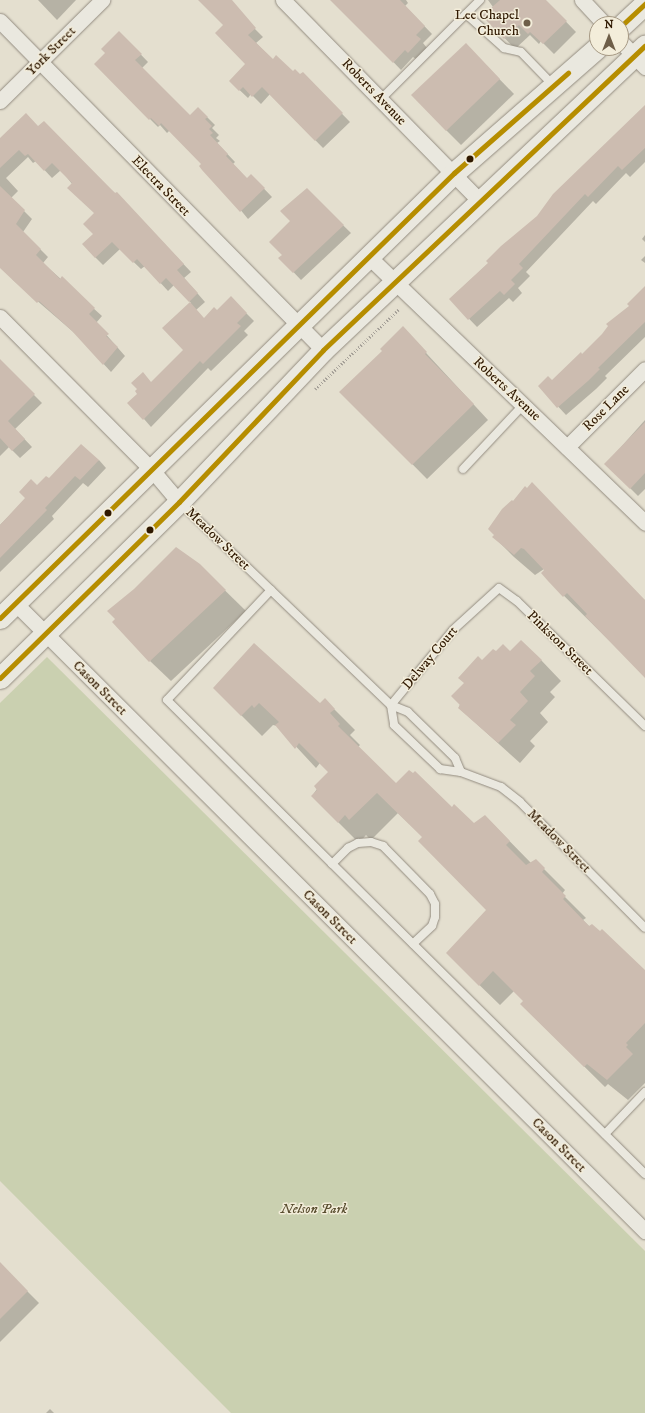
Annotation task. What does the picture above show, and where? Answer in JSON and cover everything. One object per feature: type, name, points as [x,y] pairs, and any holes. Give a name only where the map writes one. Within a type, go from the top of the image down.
[{"type":"main road","points":[[629,19],[645,4]]},
{"type":"main road","points":[[0,678],[46,635],[179,502],[323,350],[395,284],[636,53]]},
{"type":"main road","points":[[0,618],[368,256],[454,174],[589,55]]},
{"type":"street","name":"York Street","points":[[0,102],[102,0]]},
{"type":"street","name":"Roberts Avenue","points":[[283,0],[481,202]]},
{"type":"street","points":[[582,0],[597,16]]},
{"type":"street","name":"Electra Street","points":[[0,21],[323,350]]},
{"type":"street","name":"Roberts Avenue","points":[[368,256],[395,284],[567,446],[645,523]]},
{"type":"street","name":"Meadow Street","points":[[0,318],[152,470],[179,502]]},
{"type":"street","name":"Rose Lane","points":[[567,446],[645,369]]},
{"type":"street","name":"Cason Street","points":[[15,603],[645,1231]]},
{"type":"lane","points":[[381,99],[480,0]]},
{"type":"lane","points":[[466,14],[504,48],[521,52],[554,86]]},
{"type":"lane","points":[[463,469],[523,405]]},
{"type":"lane","name":"Meadow Street","points":[[179,502],[391,705],[408,712],[455,758],[461,772]]},
{"type":"lane","name":"Pinkston Street","points":[[471,612],[498,588],[522,606],[645,726]]},
{"type":"lane","points":[[271,590],[167,700],[645,1174]]},
{"type":"lane","name":"Delway Court","points":[[391,705],[453,630],[471,612]]},
{"type":"lane","name":"Meadow Street","points":[[391,705],[394,724],[440,769],[461,772],[501,787],[520,802],[645,928]]},
{"type":"lane","points":[[332,864],[348,848],[358,843],[371,842],[383,846],[430,894],[435,904],[435,917],[432,926],[413,944]]},
{"type":"lane","points":[[605,1134],[645,1092]]},
{"type":"green space","name":"Nelson Park","points":[[47,657],[645,1251],[645,1413],[231,1413],[0,1181],[0,703]]},
{"type":"building","points":[[198,0],[232,0],[256,28],[248,35],[273,59],[276,55],[293,71],[295,69],[300,74],[303,72],[343,113],[315,141],[262,87],[252,97],[243,87],[239,91],[229,81],[245,64],[215,33],[223,25]]},
{"type":"building","points":[[330,0],[400,0],[425,26],[416,35],[421,39],[408,53],[405,50],[393,63]]},
{"type":"building","name":"Lee Chapel Church","points":[[500,0],[546,0],[567,21],[543,44],[530,32],[528,34],[519,25],[504,39],[482,16]]},
{"type":"building","points":[[119,31],[142,54],[135,60],[190,115],[198,107],[208,117],[205,119],[212,126],[209,129],[213,133],[210,135],[228,154],[226,156],[247,178],[251,174],[265,188],[240,212],[202,170],[199,166],[201,164],[161,123],[159,126],[151,118],[149,120],[94,64],[105,53],[101,49]]},
{"type":"building","points":[[466,43],[500,79],[446,131],[411,95]]},
{"type":"building","points":[[645,105],[645,148],[622,170],[618,166],[588,197],[585,194],[519,264],[523,268],[511,280],[515,284],[504,295],[500,291],[468,320],[449,299],[488,263],[486,261],[501,246],[537,216],[553,194]]},
{"type":"building","points":[[26,113],[38,126],[44,121],[115,193],[117,192],[184,264],[177,270],[198,293],[189,302],[166,278],[160,284],[137,259],[133,263],[112,242],[95,258],[82,244],[93,234],[83,224],[94,213],[67,188],[72,183],[52,163],[44,171],[28,154],[25,156],[19,150],[0,168],[0,138]]},
{"type":"building","points":[[0,186],[25,210],[16,224],[41,249],[36,255],[60,279],[62,276],[95,308],[89,314],[109,334],[106,336],[118,347],[103,365],[72,331],[39,301],[37,303],[0,268]]},
{"type":"building","points":[[307,188],[344,225],[293,273],[278,258],[282,255],[269,242],[290,221],[280,211]]},
{"type":"building","points":[[645,286],[645,322],[598,368],[600,369],[588,381],[557,408],[538,386],[548,376],[552,380],[581,352],[582,354],[602,334],[608,326],[606,324],[629,306],[627,304]]},
{"type":"building","points":[[231,296],[247,313],[237,323],[241,326],[203,364],[200,361],[143,420],[127,403],[137,394],[135,391],[137,389],[131,383],[143,372],[151,382],[183,350],[162,328],[190,302],[204,318],[214,307],[217,310]]},
{"type":"building","points":[[403,326],[427,352],[425,354],[474,404],[412,465],[339,392],[382,351],[380,349]]},
{"type":"building","points":[[0,359],[35,394],[8,421],[25,439],[12,451],[0,438]]},
{"type":"building","points":[[645,422],[645,473],[630,489],[604,464]]},
{"type":"building","points":[[81,444],[99,460],[80,480],[75,476],[45,508],[47,510],[0,558],[0,525],[25,498],[19,492],[31,479],[37,485],[46,476],[49,478]]},
{"type":"building","points":[[532,482],[645,600],[645,678],[585,616],[587,614],[567,593],[563,597],[541,573],[544,570],[524,549],[521,548],[514,555],[492,537],[494,535],[488,529],[502,509],[512,500],[513,501],[525,486],[527,488]]},
{"type":"building","points":[[176,547],[200,564],[226,590],[149,662],[112,622],[115,619],[107,611],[134,589]]},
{"type":"building","points":[[521,640],[542,660],[530,671],[535,676],[520,692],[528,701],[510,720],[516,725],[498,743],[458,708],[460,705],[451,696],[464,683],[458,678],[478,656],[482,660],[493,649],[496,651],[503,644],[510,651]]},
{"type":"building","points":[[254,643],[320,703],[325,698],[335,709],[330,713],[340,724],[338,726],[396,783],[409,770],[413,773],[415,771],[452,807],[454,804],[474,823],[485,815],[510,841],[506,845],[526,865],[536,859],[545,868],[542,872],[566,896],[563,899],[589,926],[592,924],[600,931],[602,929],[645,970],[645,1023],[626,1043],[628,1045],[626,1047],[633,1054],[607,1080],[587,1064],[584,1067],[520,1004],[523,1001],[493,971],[479,986],[446,953],[486,910],[418,841],[422,837],[377,793],[349,820],[345,815],[338,823],[311,796],[317,790],[314,786],[328,772],[299,743],[295,749],[275,725],[279,722],[259,703],[254,708],[252,705],[241,716],[213,688]]},
{"type":"building","points":[[0,1262],[28,1291],[0,1319]]},
{"type":"transit line","points":[[629,19],[645,4]]},
{"type":"transit line","points":[[0,678],[179,502],[323,350],[645,46]]},
{"type":"transit line","points":[[0,618],[454,173],[568,73]]},
{"type":"place","name":"Lee Chapel Church","points":[[527,23]]}]
